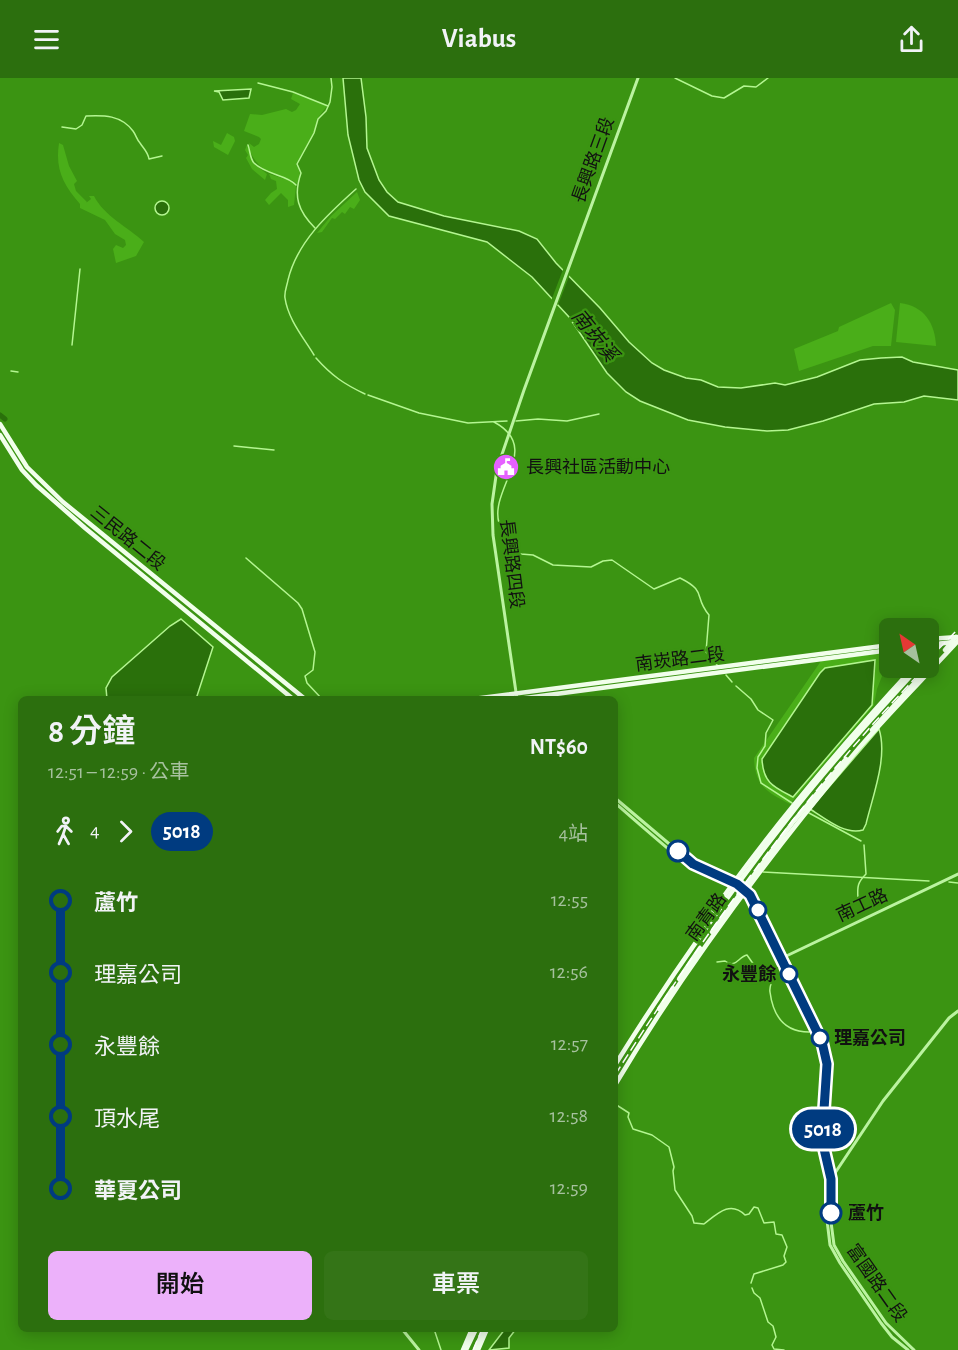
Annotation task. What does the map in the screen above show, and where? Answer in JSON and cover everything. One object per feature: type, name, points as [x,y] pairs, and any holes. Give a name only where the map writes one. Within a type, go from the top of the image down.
[{"type":"main road","name":"三民路二段","points":[[0,424],[27,466],[63,502],[301,696]]},
{"type":"main road","name":"三民路二段","points":[[1,437],[22,470],[36,485],[289,696]]},
{"type":"main road","points":[[0,445],[1,437]]},
{"type":"main road","points":[[939,641],[957,640]]},
{"type":"main road","points":[[618,1080],[681,981],[744,890],[867,739],[957,640]]},
{"type":"main road","name":"南青路","points":[[939,657],[957,640]]},
{"type":"main road","points":[[939,644],[942,641]]},
{"type":"main road","name":"南崁路二段","points":[[530,696],[879,647]]},
{"type":"main road","name":"南崁路二段","points":[[532,696],[879,651]]},
{"type":"main road","points":[[618,1055],[666,979],[778,824],[904,678]]},
{"type":"main road","name":"南青路","points":[[618,1060],[677,967],[735,885],[844,750],[909,678]]},
{"type":"main road","name":"南青路","points":[[618,1075],[672,989],[785,833],[844,761],[918,678]]},
{"type":"main road","name":"南青路","points":[[832,759],[844,750]]},
{"type":"main road","name":"南青路","points":[[840,771],[844,761]]},
{"type":"main road","name":"南青路","points":[[785,833],[796,824]]},
{"type":"main road","name":"南青路","points":[[744,875],[750,861]]},
{"type":"main road","name":"南青路","points":[[666,979],[677,967]]},
{"type":"main road","name":"南青路","points":[[672,989],[681,981]]},
{"type":"main road","points":[[465,1350],[473,1332]]},
{"type":"main road","points":[[477,1350],[485,1332]]},
{"type":"street","name":"長興路三段","points":[[555,303],[638,78]]},
{"type":"street","name":"長興路四段","points":[[516,696],[493,535],[494,489],[500,458],[555,303]]},
{"type":"street","points":[[618,804],[693,864],[744,890]]},
{"type":"street","name":"南工路","points":[[780,959],[958,874]]},
{"type":"street","name":"富國路二段","points":[[744,890],[822,1042],[827,1064],[824,1082],[822,1140],[829,1180],[834,1245],[886,1323],[914,1350]]},
{"type":"street","points":[[829,1180],[883,1101],[949,1018],[958,1011]]},
{"type":"street","name":"富國路二段","points":[[829,1180],[826,1220],[830,1245],[881,1323],[892,1337],[908,1350]]},
{"type":"street","points":[[404,1332],[418,1350]]},
{"type":"shaded area","points":[[293,93],[327,106],[317,119],[314,133],[296,164],[300,173],[297,184],[263,168],[250,151],[253,163],[267,174],[265,180],[252,169],[246,158],[248,155],[245,150],[247,145],[250,150],[249,143],[254,147],[261,139],[244,131],[250,114],[262,115],[286,109],[292,112],[296,110],[300,104],[291,99]]},
{"type":"shaded area","points":[[227,133],[234,137],[235,141],[228,155],[214,147],[213,141],[221,145]]},
{"type":"shaded area","points":[[59,143],[63,145],[69,166],[77,181],[74,184],[76,191],[86,203],[91,199],[89,196],[94,196],[104,210],[144,242],[136,256],[116,263],[113,249],[116,245],[123,248],[126,245],[125,240],[115,234],[105,220],[80,208],[80,204],[69,190],[59,168]]},
{"type":"shaded area","points":[[269,174],[292,181],[296,186],[294,205],[288,207],[288,200],[281,193],[269,205],[265,200],[277,189],[276,181],[271,179]]},
{"type":"shaded area","points":[[357,192],[360,200],[354,209],[350,207],[345,214],[342,212],[335,219],[332,218],[322,232],[317,233],[331,216]]},
{"type":"shaded area","points":[[891,303],[895,310],[891,346],[873,346],[799,371],[794,349],[838,331],[839,327]]},
{"type":"shaded area","points":[[900,303],[916,308],[927,317],[933,330],[936,346],[896,342]]},
{"type":"shaded area","points":[[879,653],[879,678],[881,678],[874,705],[790,804],[769,792],[760,782],[754,758],[821,661]]},
{"type":"water","name":"南崁溪","points":[[343,78],[361,78],[367,148],[379,180],[387,192],[398,202],[444,216],[519,231],[537,239],[556,263],[629,342],[652,363],[664,370],[718,387],[741,388],[775,383],[785,385],[817,377],[860,360],[902,357],[913,362],[958,370],[958,400],[924,396],[904,402],[874,404],[788,430],[767,431],[725,427],[688,420],[640,401],[626,392],[607,373],[569,317],[532,277],[487,242],[389,216],[365,192],[359,180],[348,135]]},
{"type":"water","points":[[251,89],[249,98],[223,100],[219,92],[214,91]]},
{"type":"water","points":[[162,201],[167,203],[169,208],[167,213],[162,215],[157,213],[155,208],[157,203]]},
{"type":"water","points":[[181,619],[213,647],[197,696],[107,696],[106,688],[112,677]]},
{"type":"water","points":[[875,660],[872,705],[793,797],[775,787],[767,779],[762,759],[820,673],[825,668]]},
{"type":"water","points":[[879,729],[881,764],[866,824],[863,830],[842,828],[810,809]]},
{"type":"water","points":[[503,1332],[514,1332],[509,1338],[509,1348],[489,1350]]},
{"type":"pier","points":[[564,267],[570,274],[558,305],[551,301]]},
{"type":"waterway","points":[[315,228],[301,209],[297,196],[301,173],[297,164],[314,133],[318,119],[326,111],[330,102],[331,78]]},
{"type":"waterway","points":[[675,78],[712,96],[724,98],[744,86],[756,87],[768,78]]},
{"type":"waterway","points":[[258,83],[293,92],[328,106]]},
{"type":"waterway","points":[[62,127],[76,129],[82,125],[86,116],[112,117],[123,122],[133,131],[149,159],[162,156]]},
{"type":"waterway","points":[[248,145],[254,163],[296,185]]},
{"type":"waterway","points":[[314,355],[289,313],[285,291],[292,266],[306,241],[356,189]]},
{"type":"waterway","points":[[72,345],[80,269]]},
{"type":"waterway","points":[[316,358],[339,379],[365,394]]},
{"type":"waterway","points":[[11,371],[18,372]]},
{"type":"waterway","points":[[368,395],[419,413],[468,423],[507,421]]},
{"type":"waterway","points":[[516,421],[538,419],[567,421],[599,414]]},
{"type":"waterway","points":[[0,415],[5,419]]},
{"type":"waterway","points":[[494,422],[508,432],[514,444],[511,470],[498,510],[499,523],[505,535],[521,554],[533,555],[553,565],[591,567],[603,561],[612,560],[654,589],[680,578],[689,583],[697,591],[709,615],[706,652],[717,665]]},
{"type":"waterway","points":[[234,446],[274,450]]},
{"type":"waterway","points":[[246,558],[302,609],[315,652],[313,670],[305,676],[307,683],[319,696]]},
{"type":"waterway","points":[[726,675],[732,682]]},
{"type":"waterway","points":[[736,686],[751,699],[758,710],[773,720],[766,733],[765,746],[758,757],[757,768],[761,783],[792,803]]},
{"type":"waterway","points":[[809,813],[861,841]]},
{"type":"waterway","points":[[858,898],[859,884],[866,874],[864,845]]},
{"type":"waterway","points":[[763,872],[929,881]]},
{"type":"waterway","points":[[949,882],[958,883]]},
{"type":"waterway","points":[[717,962],[725,961],[732,964],[747,955],[754,965],[772,978],[770,990],[772,1000],[781,1021],[793,1029],[809,1032]]},
{"type":"waterway","points":[[618,1106],[629,1113],[628,1117],[633,1129],[652,1135],[669,1147],[674,1167],[675,1190],[694,1223],[704,1224],[729,1209],[745,1215],[749,1214],[754,1207],[758,1208],[764,1223],[774,1222],[776,1234],[782,1235],[787,1247],[784,1256],[786,1262],[754,1274],[751,1283]]},
{"type":"waterway","points":[[752,1288],[760,1298],[768,1322],[773,1326],[776,1337],[772,1345],[774,1349],[784,1350]]},
{"type":"waterway","points":[[435,1332],[441,1350]]},
{"type":"railway","points":[[939,649],[958,629]]},
{"type":"railway","points":[[618,1070],[685,968],[760,864],[839,763],[916,678]]},
{"type":"railway","points":[[473,1350],[481,1332]]},
{"type":"bus line","name":"5018","points":[[678,851],[693,864],[737,884],[750,895],[822,1042],[827,1064],[822,1140],[831,1179],[831,1213]]},
{"type":"place","name":"長興社區活動中心","points":[[506,467]]},
{"type":"place","name":"永豐餘","points":[[789,974]]},
{"type":"place","name":"理嘉公司","points":[[820,1038]]},
{"type":"place","name":"蘆竹","points":[[831,1213]]}]
